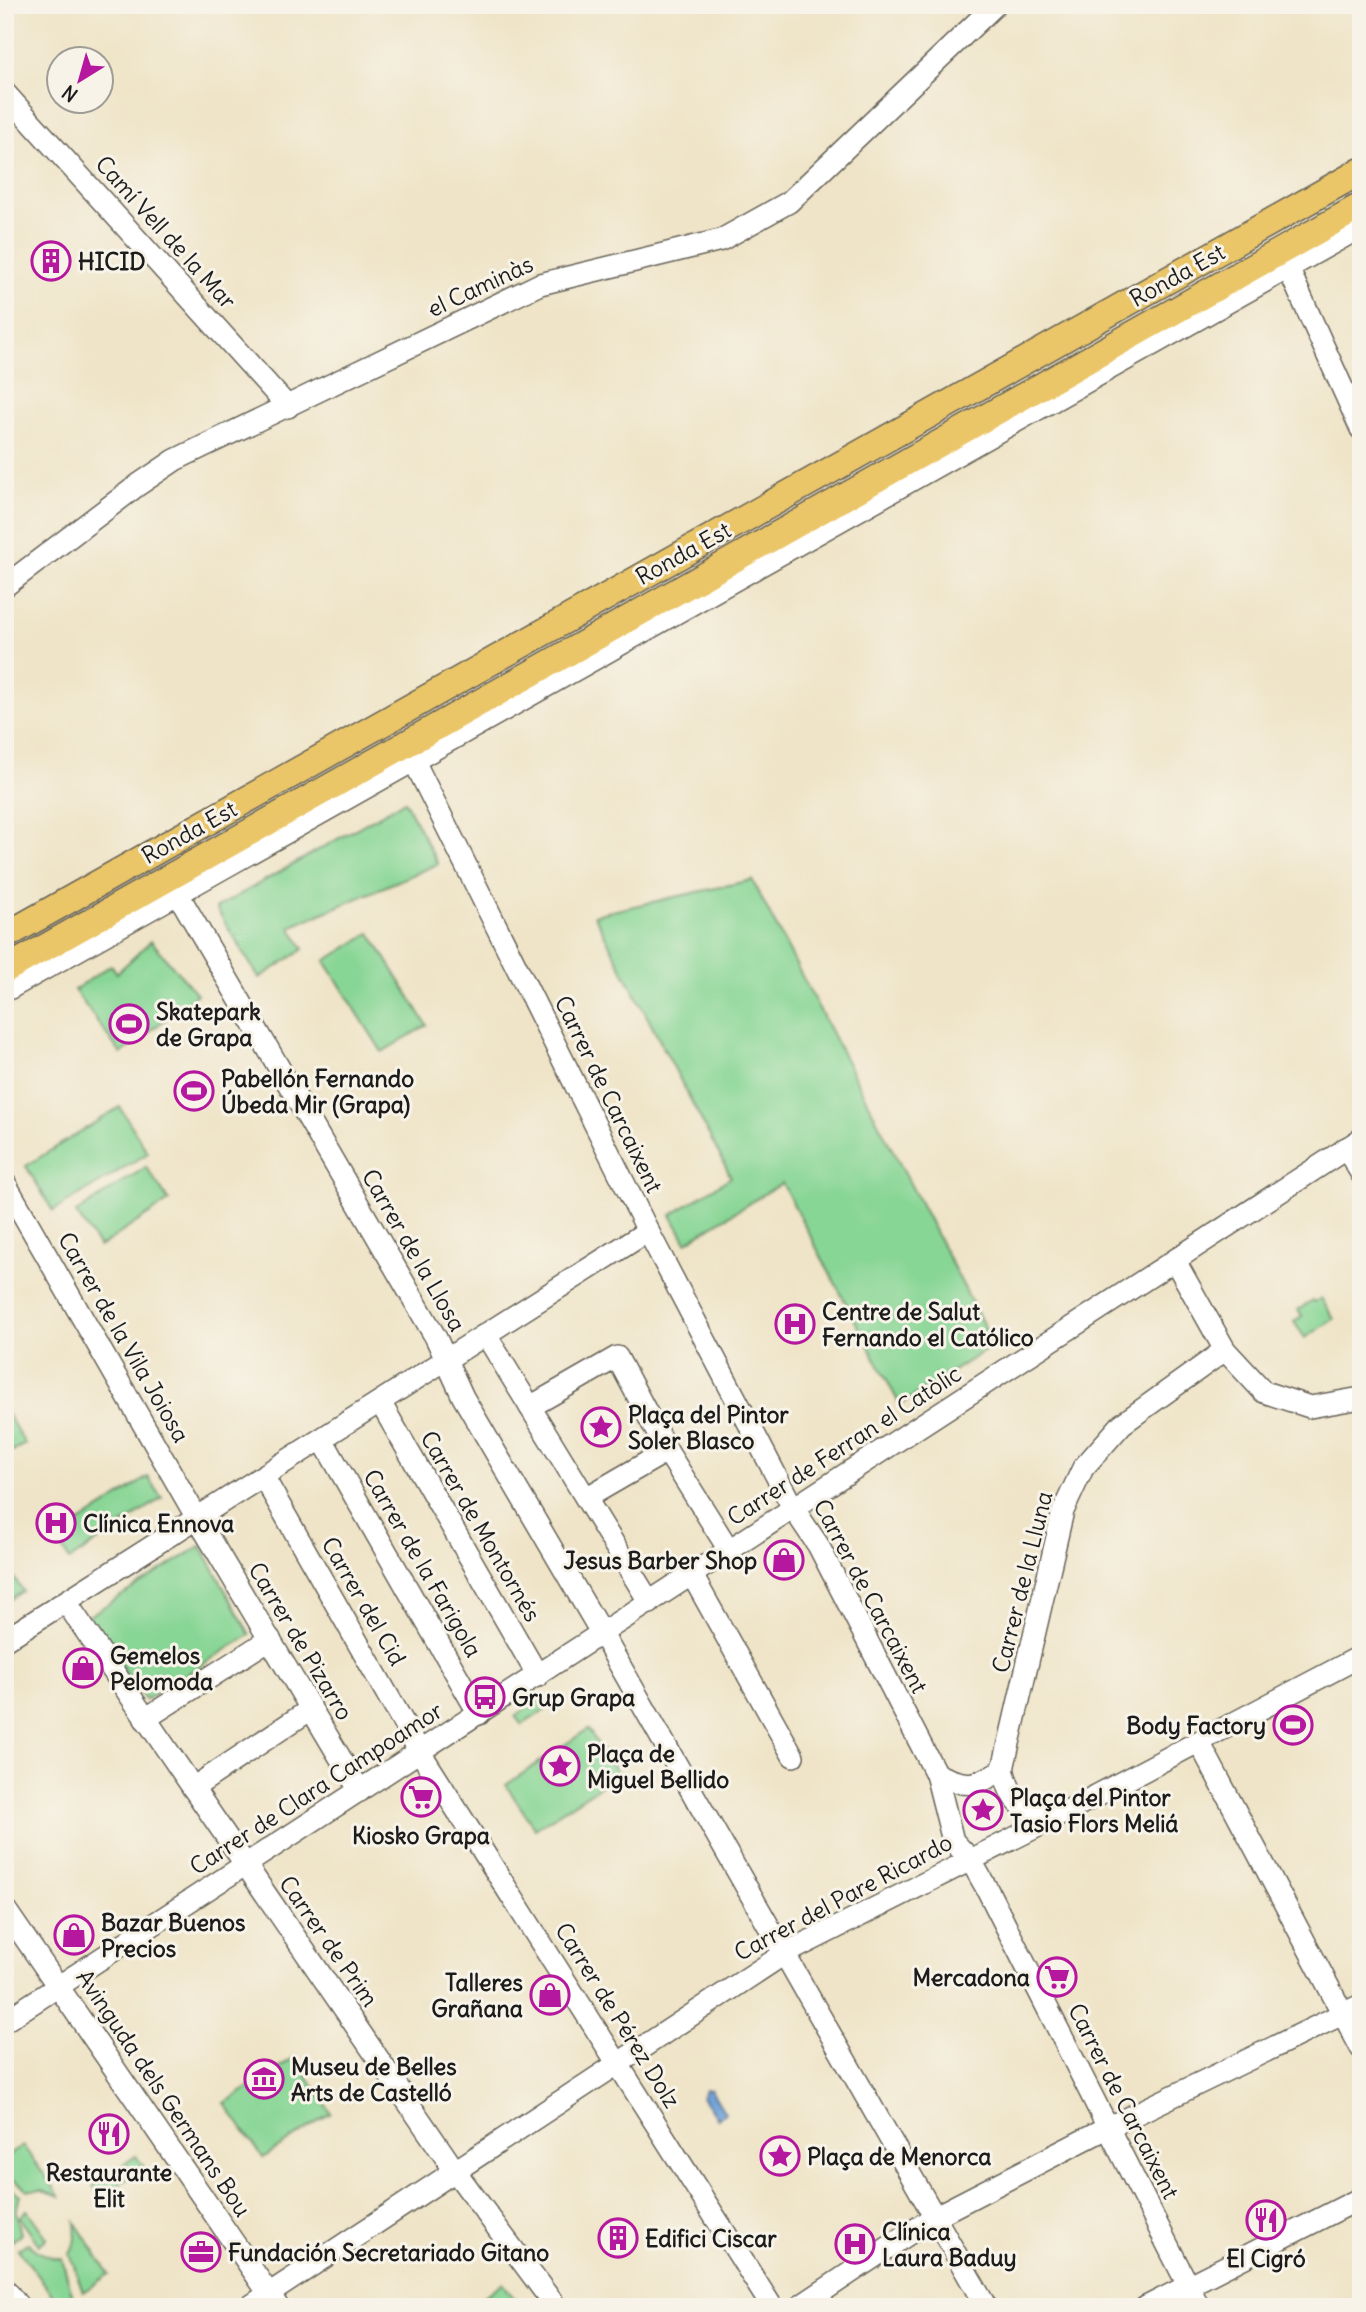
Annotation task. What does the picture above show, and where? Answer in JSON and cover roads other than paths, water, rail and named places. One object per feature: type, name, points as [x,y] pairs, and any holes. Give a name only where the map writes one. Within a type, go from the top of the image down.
[{"type":"main road","name":"Ronda Est","points":[[5,936],[1361,171]]},
{"type":"main road","name":"Ronda Est","points":[[5,970],[1361,205]]},
{"type":"street","name":"el Caminàs","points":[[5,586],[175,460],[540,284],[721,240],[789,202],[995,5]]},
{"type":"street","name":"Camí Vell de la Mar","points":[[5,93],[288,407]]},
{"type":"street","points":[[5,991],[1361,227]]},
{"type":"street","points":[[1289,268],[1294,285],[1361,429]]},
{"type":"street","name":"Carrer de Carcaixent","points":[[414,761],[648,1231],[793,1508],[818,1545],[936,1774],[953,1840],[970,1859],[1199,2307]]},
{"type":"street","name":"Carrer de la Llosa","points":[[178,894],[432,1331],[463,1397],[602,1634],[986,2307]]},
{"type":"street","points":[[1354,1144],[1361,1172]]},
{"type":"street","name":"Carrer de Ferran el Catòlic","points":[[602,1634],[1354,1144]]},
{"type":"street","name":"Carrer de la Vila Joiosa","points":[[5,1183],[197,1518]]},
{"type":"street","points":[[5,1640],[648,1231]]},
{"type":"street","points":[[1175,1261],[1225,1350],[1264,1392],[1310,1407],[1361,1398]]},
{"type":"street","points":[[486,1335],[650,1602]]},
{"type":"street","name":"Carrer de la Lluna","points":[[1003,1769],[1063,1511],[1083,1468],[1122,1424],[1225,1350]]},
{"type":"street","points":[[530,1407],[617,1357],[667,1451],[729,1550]]},
{"type":"street","name":"Carrer de Montornés","points":[[380,1402],[538,1676]]},
{"type":"street","name":"Carrer de la Farigola","points":[[322,1439],[479,1714]]},
{"type":"street","points":[[586,1498],[667,1451]]},
{"type":"street","name":"Carrer del Cid","points":[[263,1476],[420,1752]]},
{"type":"street","name":"Carrer de Pizarro","points":[[197,1518],[360,1791]]},
{"type":"street","points":[[692,1575],[793,1756]]},
{"type":"street","name":"Carrer de Prim","points":[[66,1602],[455,2171],[556,2307]]},
{"type":"street","name":"Carrer de Clara Campoamor","points":[[5,2021],[602,1634]]},
{"type":"street","points":[[145,1719],[270,1639]]},
{"type":"street","name":"Carrer del Pare Ricardo","points":[[249,2307],[273,2300],[455,2171],[784,1954],[1052,1819],[1361,1657]]},
{"type":"street","points":[[193,1788],[311,1709]]},
{"type":"street","points":[[1199,1742],[1352,2010],[1361,2048]]},
{"type":"street","name":"Carrer de Pérez Dolz","points":[[420,1752],[772,2307]]},
{"type":"street","points":[[936,1774],[952,1781],[980,1784],[1003,1769],[1010,1795],[1025,1808],[1052,1819]]},
{"type":"street","name":"Avinguda dels Germans Bou","points":[[5,1909],[273,2300]]},
{"type":"street","points":[[799,2307],[934,2217],[1109,2127],[1352,2010]]},
{"type":"street","points":[[1146,2307],[1361,2197]]},
{"type":"street","points":[[5,2289],[19,2307]]},
{"type":"water","points":[[705,2089],[711,2090],[725,2113],[717,2119],[702,2097]]},
{"type":"place","name":"HICID","points":[[51,261]]},
{"type":"place","name":"Skatepark de Grapa","points":[[129,1024]]},
{"type":"place","name":"Pabellón Fernando Úbeda Mir (Grapa)","points":[[194,1091]]},
{"type":"place","name":"Centre de Salut Fernando el Católico","points":[[795,1324]]},
{"type":"place","name":"Plaça del Pintor Soler Blasco","points":[[601,1427]]},
{"type":"place","name":"Clínica Ennova","points":[[56,1523]]},
{"type":"place","name":"Jesus Barber Shop","points":[[784,1560]]},
{"type":"place","name":"Gemelos Pelomoda","points":[[83,1668]]},
{"type":"place","name":"Grup Grapa","points":[[485,1697]]},
{"type":"place","name":"Body Factory","points":[[1293,1725]]},
{"type":"place","name":"Plaça de Miguel Bellido","points":[[560,1766]]},
{"type":"place","name":"Kiosko Grapa","points":[[421,1797]]},
{"type":"place","name":"Plaça del Pintor Tasio Flors Meliá","points":[[983,1810]]},
{"type":"place","name":"Bazar Buenos Precios","points":[[74,1935]]},
{"type":"place","name":"Mercadona","points":[[1057,1977]]},
{"type":"place","name":"Talleres Grañana","points":[[550,1995]]},
{"type":"place","name":"Museu de Belles Arts de Castelló","points":[[264,2079]]},
{"type":"place","name":"Restaurante Elit","points":[[109,2134]]},
{"type":"place","name":"Plaça de Menorca","points":[[780,2156]]},
{"type":"place","name":"El Cigró","points":[[1266,2220]]},
{"type":"place","name":"Edifici Ciscar","points":[[618,2238]]},
{"type":"place","name":"Clínica Laura Baduy","points":[[855,2244]]},
{"type":"place","name":"Fundación Secretariado Gitano","points":[[201,2252]]}]
